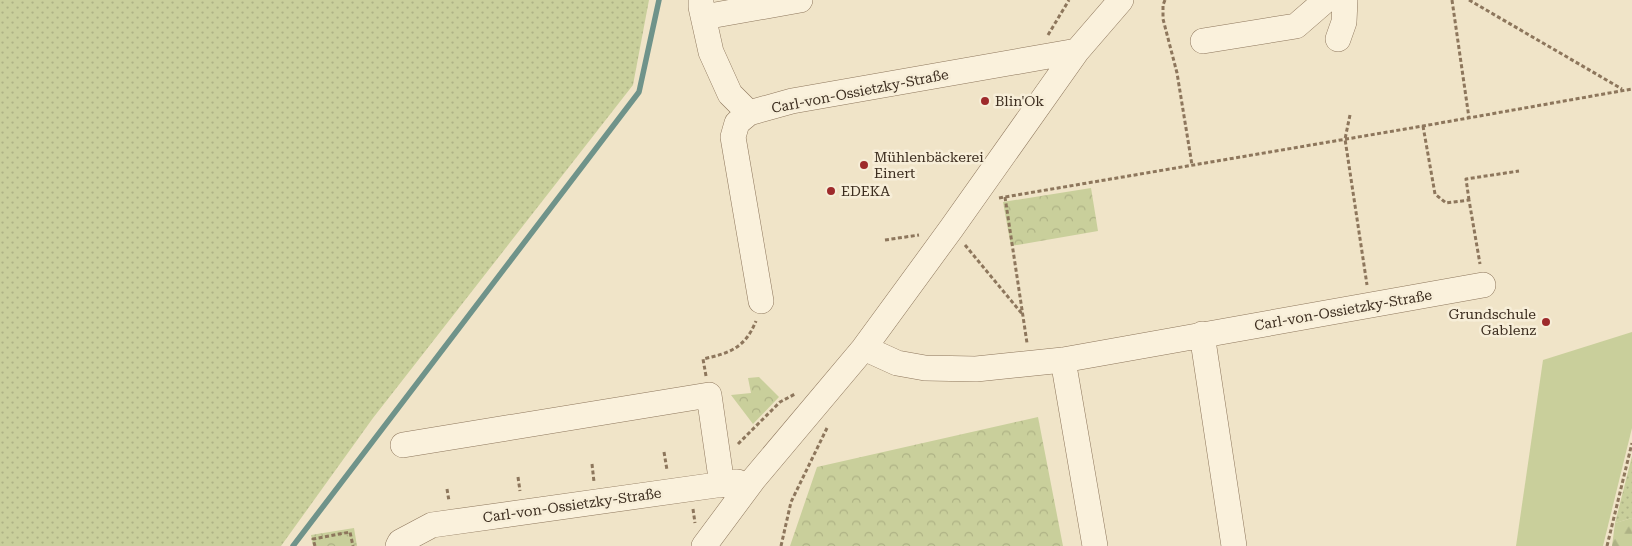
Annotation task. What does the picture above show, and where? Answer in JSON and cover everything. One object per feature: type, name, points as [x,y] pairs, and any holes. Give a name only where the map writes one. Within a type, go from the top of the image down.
[{"type":"street","points":[[761,301],[733,137],[737,123],[749,113],[730,94],[711,52],[702,9],[800,0]]},
{"type":"street","points":[[700,536],[753,480],[864,348],[1077,51],[1121,0]]},
{"type":"street","points":[[1203,41],[1296,26],[1326,0]]},
{"type":"street","points":[[1338,40],[1344,22],[1345,0]]},
{"type":"street","name":"Carl-von-Ossietzky-Straße","points":[[749,113],[792,101],[1077,51]]},
{"type":"street","name":"Carl-von-Ossietzky-Straße","points":[[864,348],[897,363],[925,368],[976,369],[1063,360],[1483,285]]},
{"type":"street","points":[[1202,334],[1234,546]]},
{"type":"street","points":[[1063,360],[1096,546]]},
{"type":"street","points":[[403,445],[709,395],[720,474]]},
{"type":"street","name":"Carl-von-Ossietzky-Straße","points":[[398,546],[400,542],[432,525],[690,489],[720,474],[753,480]]},
{"type":"path","points":[[1033,59],[1069,0]]},
{"type":"path","points":[[1165,0],[1162,18],[1178,73],[1192,165]]},
{"type":"path","points":[[1452,0],[1469,118]]},
{"type":"path","points":[[1469,0],[1623,90]]},
{"type":"path","points":[[970,202],[1632,89]]},
{"type":"path","points":[[1350,115],[1345,139],[1370,305]]},
{"type":"path","points":[[1423,126],[1435,194],[1446,203],[1469,200]]},
{"type":"path","points":[[1483,285],[1466,179],[1519,171]]},
{"type":"path","points":[[1004,197],[1030,363]]},
{"type":"path","points":[[885,240],[951,229],[1023,316]]},
{"type":"path","points":[[703,359],[732,351],[742,344],[752,330],[759,314],[761,301]]},
{"type":"path","points":[[720,474],[780,402],[797,393],[816,405],[830,418],[825,434],[791,502],[781,546]]},
{"type":"path","points":[[1607,546],[1632,443]]},
{"type":"path","points":[[664,452],[668,478]]},
{"type":"path","points":[[592,464],[596,490]]},
{"type":"path","points":[[690,489],[700,536]]},
{"type":"path","points":[[315,546],[313,539],[350,532],[353,546]]},
{"type":"green space","points":[[0,0],[649,0],[633,85],[373,418],[281,546],[0,546]]},
{"type":"green space","points":[[1091,188],[1098,231],[1011,246],[1003,202]]},
{"type":"green space","points":[[1632,332],[1632,428],[1603,546],[1516,546],[1543,360]]},
{"type":"green space","points":[[759,377],[779,397],[753,424],[731,395],[751,393],[748,378]]},
{"type":"green space","points":[[1038,417],[1063,546],[790,546],[817,467]]},
{"type":"green space","points":[[1632,456],[1632,518],[1615,523]]},
{"type":"green space","points":[[1632,518],[1632,546],[1612,546],[1615,523]]},
{"type":"green space","points":[[354,528],[357,546],[313,546],[311,535]]},
{"type":"waterway","points":[[293,546],[639,92],[659,0]]},
{"type":"place","name":"Blin'Ok","points":[[985,101]]},
{"type":"place","name":"Mühlenbäckerei Einert","points":[[864,165]]},
{"type":"place","name":"EDEKA","points":[[831,191]]},
{"type":"place","name":"Grundschule Gablenz","points":[[1546,322]]}]
